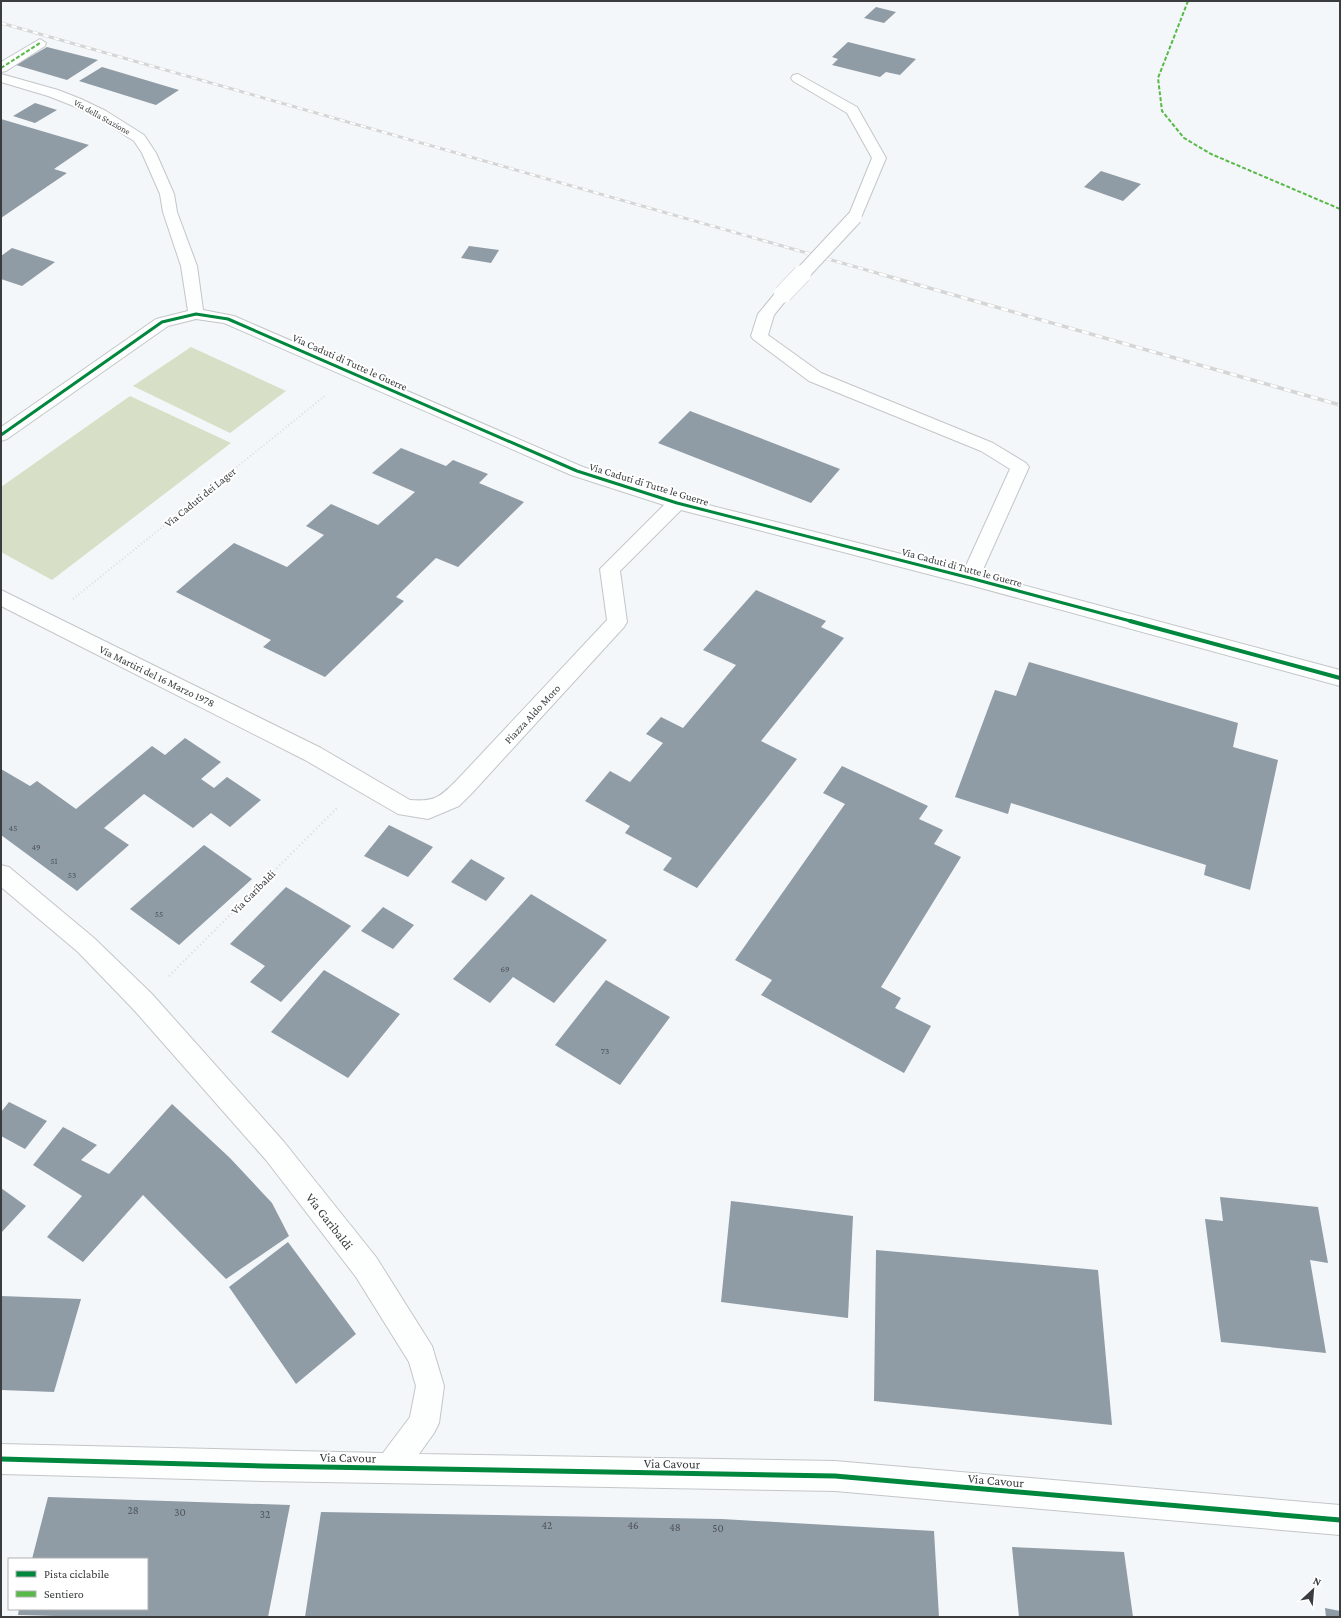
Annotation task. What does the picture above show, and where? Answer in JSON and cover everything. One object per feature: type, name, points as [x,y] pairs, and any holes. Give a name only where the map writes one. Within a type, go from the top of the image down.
[{"type":"street","points":[[1,68],[40,44]]},
{"type":"street","name":"Via della Stazione","points":[[1,78],[53,93],[76,102],[101,114],[139,138],[149,153],[167,194],[170,212],[189,266],[196,314]]},
{"type":"street","points":[[798,78],[852,110],[879,158],[855,218],[766,314],[759,336],[815,377],[987,447],[1020,467],[970,578]]},
{"type":"street","name":"Via Caduti di Tutte le Guerre","points":[[1,435],[162,322],[196,314],[228,319],[577,471],[677,503],[970,578],[1340,678]]},
{"type":"street","name":"Piazza Aldo Moro","points":[[313,754],[406,808],[428,810],[451,800],[617,622],[610,569],[677,503]]},
{"type":"street","name":"Via Martiri del 16 Marzo 1978","points":[[1,596],[46,621],[313,754]]},
{"type":"street","name":"Via Garibaldi","points":[[1,874],[86,945],[144,1002],[275,1152],[366,1267],[422,1356],[430,1386],[424,1423],[390,1468]]},
{"type":"street","name":"Via Cavour","points":[[1,1459],[835,1476],[1340,1520]]},
{"type":"green space","points":[[191,347],[286,391],[230,433],[133,386]]},
{"type":"green space","points":[[130,396],[231,443],[52,580],[1,552],[1,487]]},
{"type":"building","points":[[876,7],[896,12],[884,23],[864,18]]},
{"type":"building","points":[[848,42],[916,59],[900,75],[886,72],[880,77],[832,65],[838,59],[832,57]]},
{"type":"building","points":[[47,47],[98,60],[67,80],[16,65]]},
{"type":"building","points":[[102,67],[179,90],[156,105],[79,81]]},
{"type":"building","points":[[35,103],[57,110],[35,123],[13,116]]},
{"type":"building","points":[[1,119],[89,145],[54,169],[67,173],[1,218]]},
{"type":"building","points":[[1101,171],[1141,184],[1123,201],[1084,187]]},
{"type":"building","points":[[469,246],[499,250],[491,263],[461,258]]},
{"type":"building","points":[[12,248],[55,262],[22,286],[1,279],[1,256]]},
{"type":"building","points":[[690,411],[840,469],[811,503],[658,443]]},
{"type":"building","points":[[401,448],[446,466],[453,460],[488,474],[479,483],[524,502],[458,567],[436,558],[396,597],[404,601],[325,677],[263,647],[271,640],[176,592],[234,543],[287,567],[324,535],[306,526],[331,504],[378,525],[415,492],[372,473]]},
{"type":"building","points":[[756,590],[826,621],[821,627],[844,638],[761,741],[797,759],[697,888],[663,870],[672,858],[625,833],[630,826],[585,801],[610,771],[630,782],[663,743],[646,734],[661,717],[683,728],[736,665],[703,650]]},
{"type":"building","points":[[1029,662],[1238,723],[1233,747],[1278,760],[1250,890],[1204,875],[1206,865],[1011,803],[1008,814],[955,797],[995,690],[1016,696]]},
{"type":"building","points":[[185,738],[221,762],[201,779],[214,788],[227,777],[261,800],[230,827],[211,813],[193,828],[144,794],[104,828],[129,845],[77,891],[1,835],[1,769],[30,786],[37,781],[76,809],[152,746],[165,755]]},
{"type":"building","points":[[842,766],[928,806],[919,819],[943,830],[934,844],[961,857],[881,987],[901,998],[895,1008],[931,1026],[904,1073],[761,995],[772,980],[735,960],[845,804],[823,793]]},
{"type":"building","points":[[389,825],[433,847],[408,877],[364,856]]},
{"type":"building","points":[[204,845],[252,879],[179,945],[130,909]]},
{"type":"building","points":[[471,859],[505,878],[486,901],[451,882]]},
{"type":"building","points":[[286,887],[351,926],[281,1002],[250,982],[265,966],[230,944]]},
{"type":"building","points":[[531,894],[607,940],[554,1003],[513,977],[490,1003],[453,979]]},
{"type":"building","points":[[383,907],[414,925],[393,949],[361,931]]},
{"type":"building","points":[[324,970],[400,1014],[348,1078],[271,1032]]},
{"type":"building","points":[[606,980],[670,1017],[620,1085],[555,1045]]},
{"type":"building","points":[[9,1102],[47,1121],[25,1149],[1,1136],[1,1112]]},
{"type":"building","points":[[172,1104],[230,1158],[272,1203],[289,1236],[226,1279],[143,1195],[83,1262],[47,1237],[82,1196],[33,1165],[63,1127],[97,1145],[81,1160],[109,1174]]},
{"type":"building","points":[[1,1188],[26,1206],[1,1233]]},
{"type":"building","points":[[1220,1197],[1318,1207],[1328,1263],[1310,1260],[1326,1353],[1221,1342],[1205,1219],[1223,1221]]},
{"type":"building","points":[[731,1201],[853,1216],[848,1318],[721,1302]]},
{"type":"building","points":[[288,1242],[356,1334],[296,1384],[229,1287]]},
{"type":"building","points":[[876,1250],[1098,1270],[1112,1425],[874,1401]]},
{"type":"building","points":[[1,1296],[81,1299],[54,1392],[1,1390]]},
{"type":"building","points":[[48,1497],[290,1505],[268,1617],[93,1617],[18,1615],[19,1610],[148,1610],[148,1558],[32,1558]]},
{"type":"building","points":[[321,1512],[722,1519],[934,1531],[939,1617],[305,1617]]},
{"type":"building","points":[[1012,1547],[1124,1552],[1133,1617],[1019,1617]]},
{"type":"building","points":[[1325,1608],[1340,1611],[1340,1617],[1326,1617]]},
{"type":"railway","points":[[1,23],[884,275]]},
{"type":"railway","points":[[880,274],[1340,405]]},
{"type":"marked path","points":[[1188,1],[1158,78],[1162,111],[1184,138],[1211,154],[1340,209]]},
{"type":"marked path","points":[[1,68],[40,43]]},
{"type":"cycle path","points":[[1,435],[162,322],[196,314],[228,319],[577,471],[677,503],[970,578],[1340,678]]},
{"type":"cycle path","points":[[1,1459],[263,1466],[835,1476],[1340,1520]]}]
